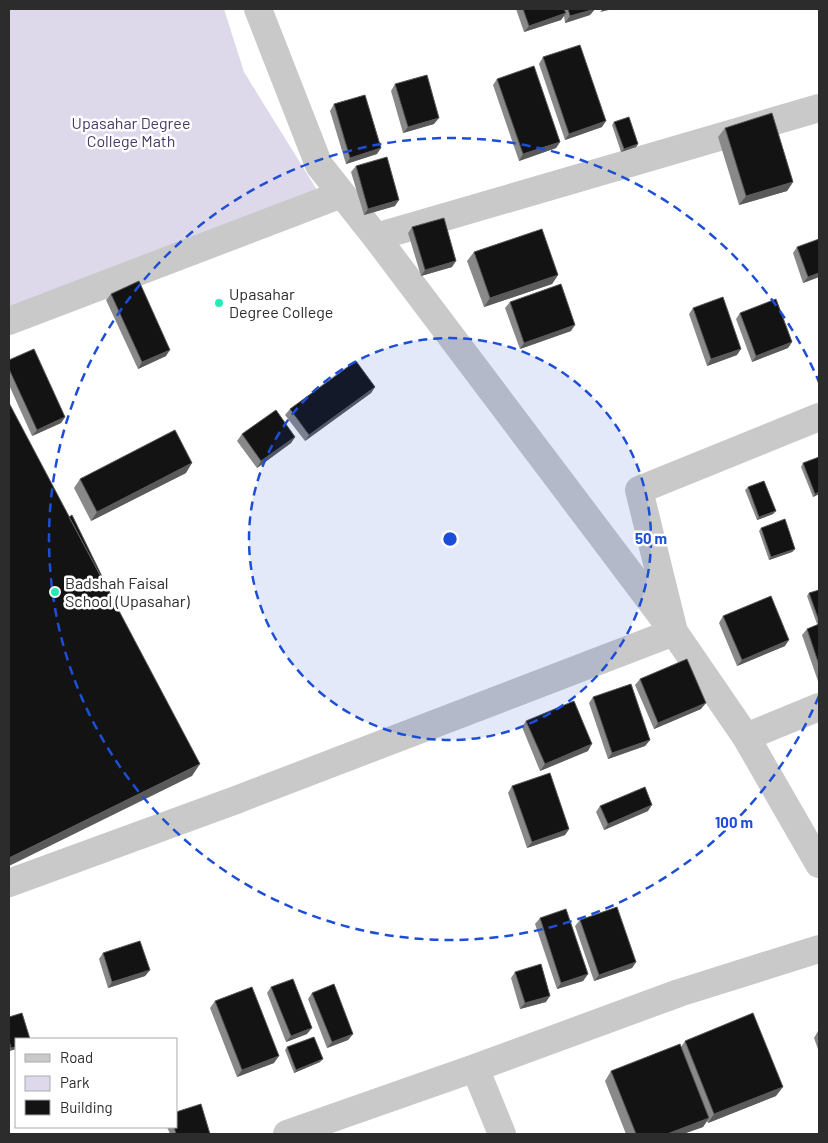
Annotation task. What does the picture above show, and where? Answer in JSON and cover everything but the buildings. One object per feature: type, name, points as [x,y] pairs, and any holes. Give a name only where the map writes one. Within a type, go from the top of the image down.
[{"type":"street","points":[[258,9],[319,165],[376,237],[674,632],[746,737],[819,864]]},
{"type":"street","points":[[376,237],[819,108]]},
{"type":"street","points":[[9,321],[342,194]]},
{"type":"street","points":[[674,632],[640,490],[819,418]]},
{"type":"street","points":[[9,883],[273,786],[674,632]]},
{"type":"street","points":[[746,737],[819,707]]},
{"type":"street","points":[[287,1134],[680,993],[819,949]]},
{"type":"street","points":[[475,1068],[502,1134]]},
{"type":"green space","name":"Upasahar Degree College Math","points":[[9,9],[224,9],[244,72],[317,190],[9,312]]},
{"type":"place","name":"Upasahar Degree College","points":[[219,303]]},
{"type":"place","name":"Badshah Faisal School (Upasahar)","points":[[55,592]]}]
